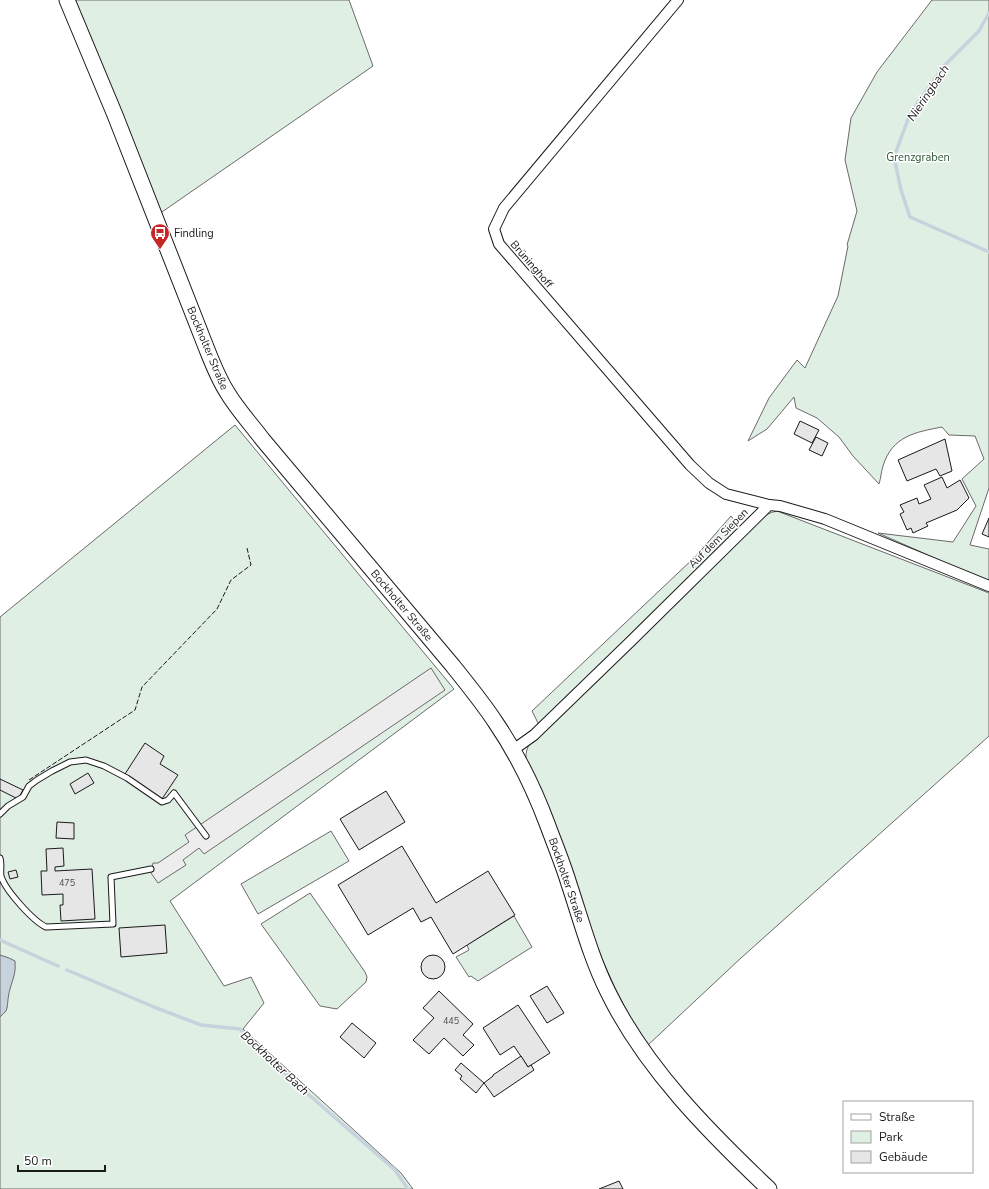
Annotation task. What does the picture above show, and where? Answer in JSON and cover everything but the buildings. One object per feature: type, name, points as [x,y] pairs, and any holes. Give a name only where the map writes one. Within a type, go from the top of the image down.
[{"type":"street","name":"Bockholter Straße","points":[[67,0],[115,115],[208,353],[227,392],[263,440],[474,692],[496,723],[513,750],[526,775],[547,824],[597,968],[623,1020],[660,1073],[698,1118],[726,1148],[769,1189]]},
{"type":"street","name":"Brüninghoff","points":[[678,0],[504,208],[494,229],[499,244],[690,465],[709,484],[726,494],[769,505]]},
{"type":"street","name":"Auf dem Siepen","points":[[513,750],[534,735],[769,505]]},
{"type":"street","points":[[769,505],[780,506],[825,519],[989,586]]},
{"type":"lane","points":[[0,814],[8,806],[23,797],[29,786],[37,780],[70,762],[86,760],[104,766],[121,775],[162,802],[168,800],[174,793],[206,836]]},
{"type":"lane","points":[[0,858],[0,872],[5,885],[14,898],[40,924],[46,927],[113,924],[111,877],[151,869]]},
{"type":"green space","points":[[73,0],[349,0],[373,66],[159,214]]},
{"type":"green space","name":"Grenzgraben","points":[[932,0],[989,0],[989,488],[970,545],[989,549],[989,582],[878,533],[953,542],[976,506],[962,479],[984,459],[975,436],[949,435],[942,427],[923,431],[906,437],[892,448],[887,456],[882,468],[879,484],[853,456],[839,437],[817,418],[796,408],[794,397],[767,429],[748,441],[769,398],[797,360],[805,368],[838,296],[847,245],[857,211],[845,160],[851,118],[877,72]]},
{"type":"green space","points":[[235,425],[454,689],[170,901],[224,986],[251,977],[264,1003],[243,1029],[401,1173],[413,1189],[0,1189],[0,617]]},
{"type":"green space","points":[[777,511],[989,593],[989,736],[741,958],[648,1045],[630,1017],[597,948],[526,759],[528,746],[543,733],[532,711],[696,556],[731,516],[746,534],[767,514]]},
{"type":"green space","points":[[331,831],[349,861],[258,914],[241,884]]},
{"type":"green space","points":[[310,893],[367,977],[366,982],[337,1009],[320,1006],[261,924]]},
{"type":"green space","points":[[514,916],[532,947],[478,981],[471,976],[469,977],[456,957],[469,950],[467,945]]},
{"type":"shaded area","points":[[431,668],[445,690],[204,854],[199,848],[183,860],[186,865],[158,883],[151,873],[153,863],[158,863],[189,842],[185,835]]},
{"type":"shaded area","points":[[0,955],[15,961],[15,969],[7,1008],[0,1017]]},
{"type":"waterway","name":"Nieringbach","points":[[989,13],[979,31],[944,66],[910,114],[894,157],[901,190],[910,217],[989,252]]},
{"type":"waterway","name":"Bockholter Bach","points":[[0,940],[58,966]]},
{"type":"waterway","name":"Bockholter Bach","points":[[67,970],[201,1025],[240,1029],[292,1080],[395,1170],[408,1189]]},
{"type":"fence","points":[[29,780],[135,710],[142,687],[217,609],[231,580],[251,565],[247,548]]},
{"type":"place","name":"Findling","points":[[160,250]]}]
